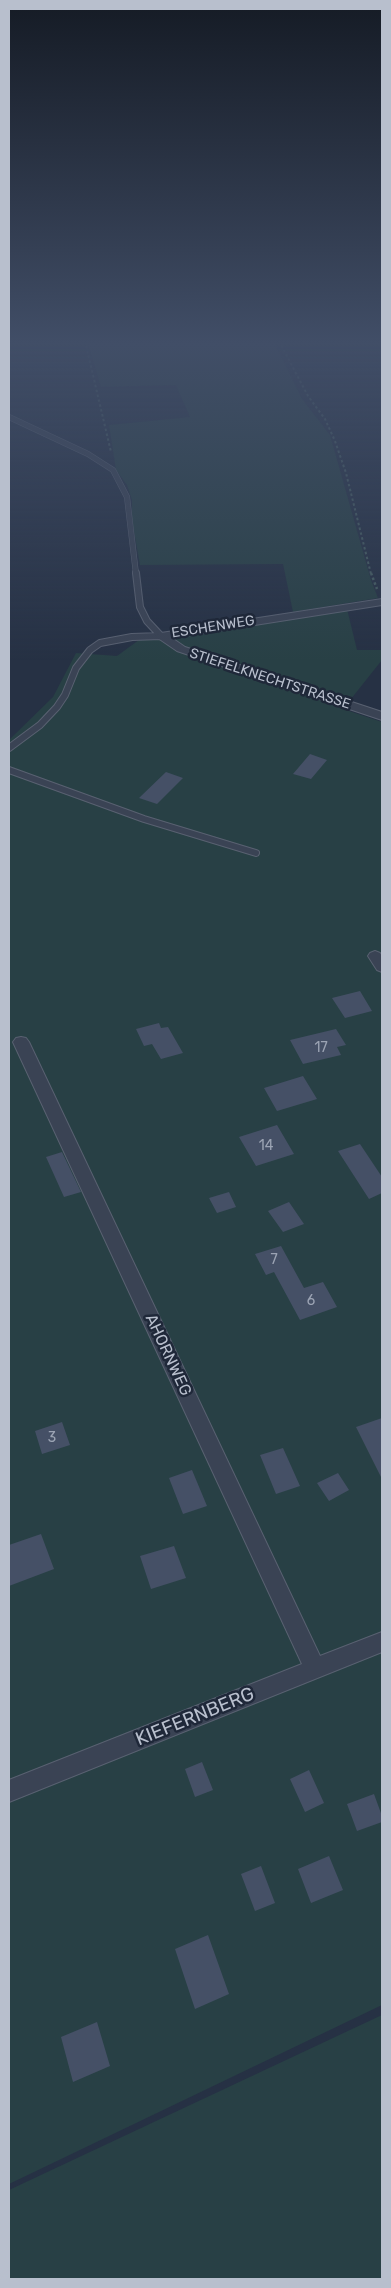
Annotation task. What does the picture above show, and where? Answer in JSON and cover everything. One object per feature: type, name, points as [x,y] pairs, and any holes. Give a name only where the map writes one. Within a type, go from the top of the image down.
[{"type":"street","name":"ESCHENWEG","points":[[161,636],[381,598]]},
{"type":"street","name":"STIEFELKNECHTSTRASSE","points":[[161,636],[181,649],[382,716]]},
{"type":"street","name":"AHORNWEG","points":[[21,1042],[315,1669]]},
{"type":"street","name":"KIEFERNBERG","points":[[9,1791],[382,1642]]},
{"type":"lane","points":[[75,448],[113,470]]},
{"type":"lane","name":"ESCHENWEG","points":[[113,470],[127,497],[140,607],[147,621],[161,636]]},
{"type":"lane","points":[[9,748],[40,725],[57,707],[65,695],[76,668],[90,650],[100,643],[132,637],[161,636]]},
{"type":"lane","points":[[9,770],[144,819],[256,853]]},
{"type":"path","points":[[110,448],[113,470]]},
{"type":"path","points":[[337,448],[346,474],[372,581],[381,598]]},
{"type":"green space","points":[[113,448],[334,448],[371,580],[378,598],[293,612],[283,564],[140,565],[132,520],[132,500],[127,485],[116,470]]},
{"type":"green space","points":[[347,609],[357,650],[382,650],[382,660],[343,709],[382,722],[382,2005],[9,2184],[9,740],[53,697],[76,653],[117,656],[139,640]]},
{"type":"green space","points":[[382,2015],[382,2279],[9,2279],[9,2190]]},
{"type":"building","points":[[310,754],[327,760],[311,779],[293,774]]},
{"type":"building","points":[[166,772],[183,778],[157,804],[139,798]]},
{"type":"building","points":[[360,991],[372,1011],[345,1018],[332,998]]},
{"type":"building","points":[[159,1023],[161,1028],[168,1027],[183,1053],[161,1059],[152,1044],[144,1046],[136,1029]]},
{"type":"building","points":[[336,1029],[346,1045],[337,1047],[341,1055],[303,1064],[290,1040]]},
{"type":"building","points":[[303,1076],[317,1099],[277,1111],[264,1088]]},
{"type":"building","points":[[277,1125],[294,1154],[256,1166],[239,1137]]},
{"type":"building","points":[[360,1144],[382,1177],[382,1193],[369,1199],[338,1151]]},
{"type":"building","points":[[62,1152],[81,1192],[64,1197],[46,1157]]},
{"type":"building","points":[[229,1192],[236,1207],[217,1213],[209,1198]]},
{"type":"building","points":[[289,1202],[304,1224],[283,1232],[268,1211]]},
{"type":"building","points":[[281,1246],[304,1288],[323,1282],[337,1307],[300,1320],[274,1272],[266,1275],[255,1254]]},
{"type":"building","points":[[382,1418],[382,1479],[356,1427]]},
{"type":"building","points":[[62,1422],[70,1445],[42,1454],[35,1431]]},
{"type":"building","points":[[283,1448],[300,1486],[276,1494],[260,1455]]},
{"type":"building","points":[[192,1470],[207,1506],[183,1514],[169,1478]]},
{"type":"building","points":[[338,1473],[349,1490],[329,1501],[317,1483]]},
{"type":"building","points":[[41,1534],[54,1569],[9,1586],[9,1545]]},
{"type":"building","points":[[174,1546],[186,1578],[151,1589],[140,1556]]},
{"type":"building","points":[[202,1762],[213,1790],[195,1797],[185,1769]]},
{"type":"building","points":[[309,1770],[324,1803],[305,1812],[290,1779]]},
{"type":"building","points":[[374,1794],[382,1816],[382,1822],[357,1831],[347,1804]]},
{"type":"building","points":[[329,1856],[343,1890],[311,1903],[298,1869]]},
{"type":"building","points":[[261,1866],[275,1903],[255,1911],[241,1874]]},
{"type":"building","points":[[208,1935],[229,1994],[195,2009],[175,1949]]},
{"type":"building","points":[[97,2022],[110,2066],[73,2082],[61,2037]]}]
